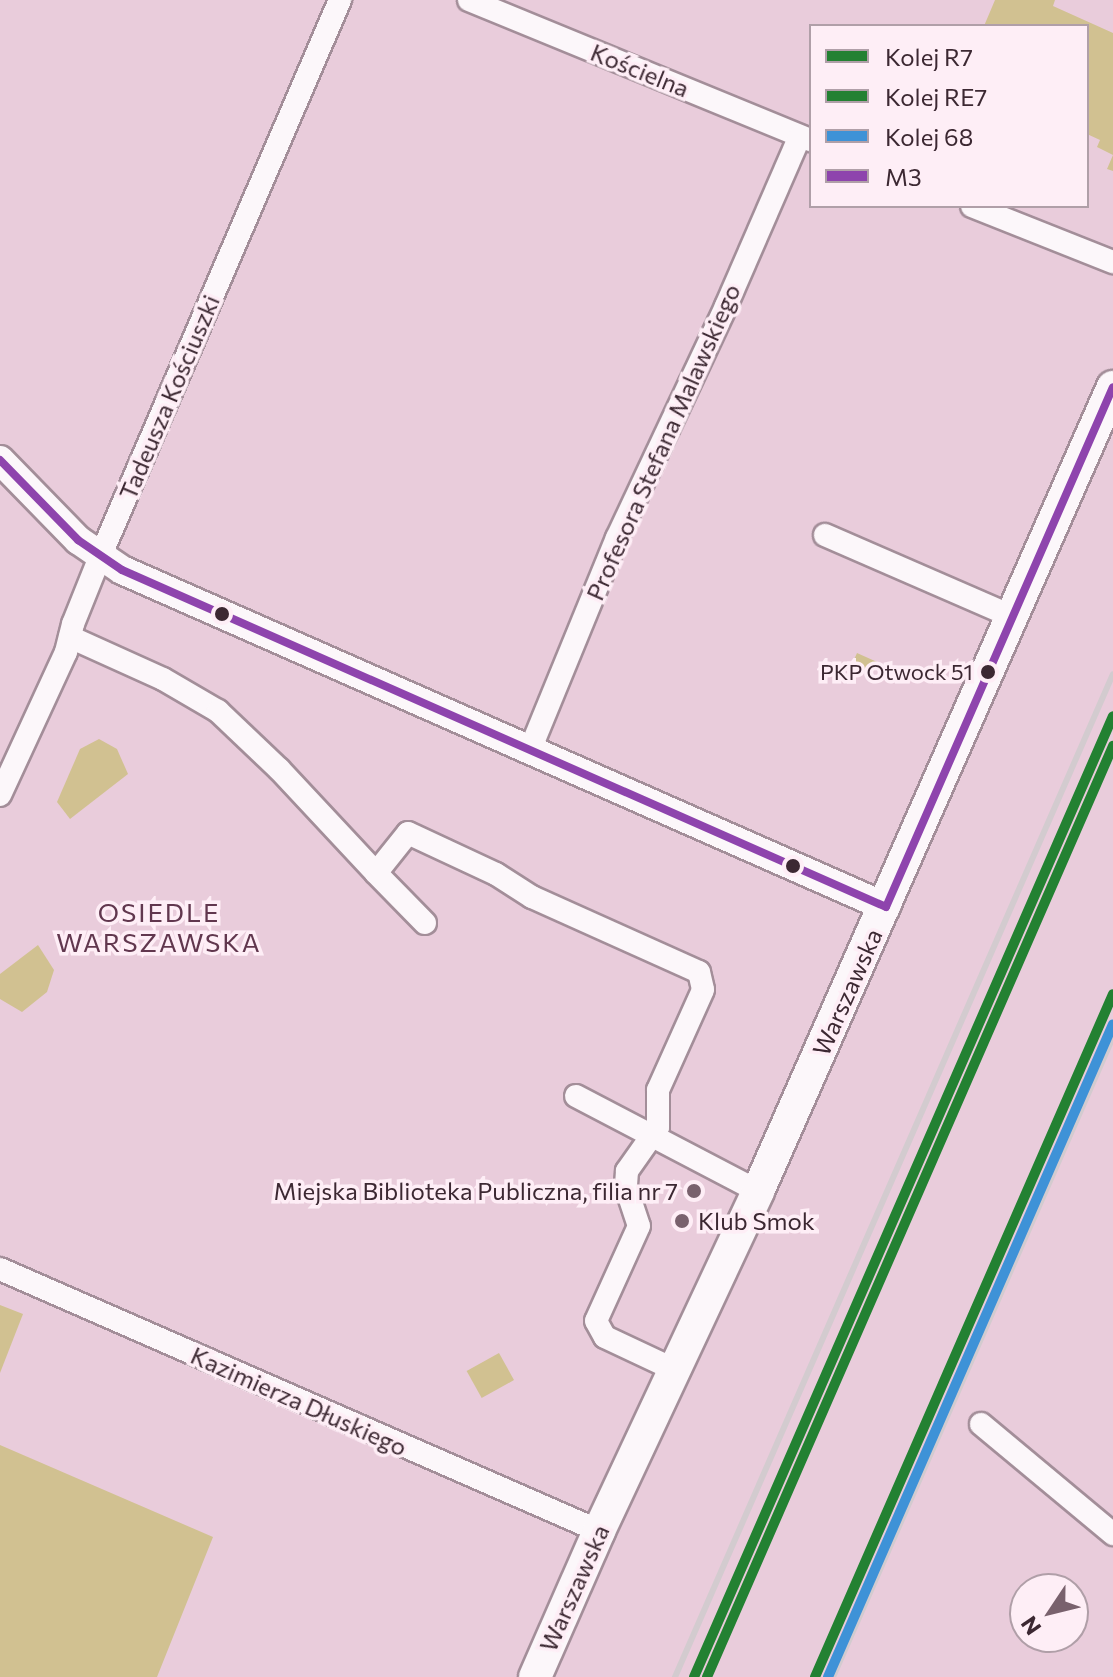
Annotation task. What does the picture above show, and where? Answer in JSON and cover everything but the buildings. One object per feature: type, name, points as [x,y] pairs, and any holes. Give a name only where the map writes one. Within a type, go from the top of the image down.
[{"type":"main road","name":"Warszawska","points":[[535,1677],[886,907],[1113,387]]},
{"type":"street","name":"Tadeusza Kościuszki","points":[[0,795],[340,0]]},
{"type":"street","name":"Kościelna","points":[[469,0],[806,138]]},
{"type":"street","name":"Profesora Stefana Malawskiego","points":[[530,750],[617,538],[806,138]]},
{"type":"street","points":[[977,208],[1060,244],[1113,262]]},
{"type":"street","points":[[1060,244],[1113,275]]},
{"type":"street","points":[[0,460],[67,529],[100,557],[282,643],[886,907]]},
{"type":"street","points":[[825,535],[1011,616]]},
{"type":"street","points":[[70,637],[163,679],[218,711],[259,748],[425,923]]},
{"type":"street","points":[[376,873],[408,833],[496,874],[532,897],[699,972],[703,990],[661,1081],[657,1097],[659,1123],[632,1161],[626,1181],[639,1226],[596,1321],[605,1337],[675,1370]]},
{"type":"street","points":[[576,1096],[758,1191]]},
{"type":"street","name":"Kazimierza Dłuskiego","points":[[0,1269],[599,1531]]},
{"type":"street","points":[[981,1424],[1113,1534]]},
{"type":"shaded area","points":[[995,0],[1055,0],[1053,6],[1113,33],[1113,155],[1097,147],[1100,140],[1089,135],[1089,24],[985,24]]},
{"type":"shaded area","points":[[1113,155],[1113,171],[1107,169]]},
{"type":"shaded area","points":[[857,653],[877,662],[871,675],[851,666]]},
{"type":"shaded area","points":[[99,739],[117,749],[128,774],[70,819],[57,802],[80,749]]},
{"type":"shaded area","points":[[38,945],[54,970],[47,992],[22,1012],[0,999],[0,974]]},
{"type":"shaded area","points":[[0,1305],[23,1314],[0,1373]]},
{"type":"shaded area","points":[[499,1353],[514,1380],[482,1398],[467,1371]]},
{"type":"shaded area","points":[[0,1445],[213,1537],[157,1677],[0,1677]]},
{"type":"railway","points":[[675,1677],[1113,674]]},
{"type":"railway","points":[[833,1677],[1113,1037]]},
{"type":"rail line","name":"R7","points":[[694,1677],[1113,716]]},
{"type":"rail line","name":"RE7","points":[[707,1677],[1113,746]]},
{"type":"rail line","name":"R7","points":[[815,1677],[1113,994]]},
{"type":"rail line","name":"68","points":[[828,1677],[1113,1024]]},
{"type":"transit line","name":"M3","points":[[886,907],[1113,387]]},
{"type":"transit line","name":"M3","points":[[0,460],[78,540],[122,570],[886,907]]},
{"type":"place","name":"PKP Otwock 51","points":[[988,672]]},
{"type":"place","name":"Miejska Biblioteka Publiczna, filia nr 7","points":[[694,1191]]},
{"type":"place","name":"Klub Smok","points":[[682,1221]]},
{"type":"district","name":"OSIEDLE WARSZAWSKA","points":[[159,927]]}]
